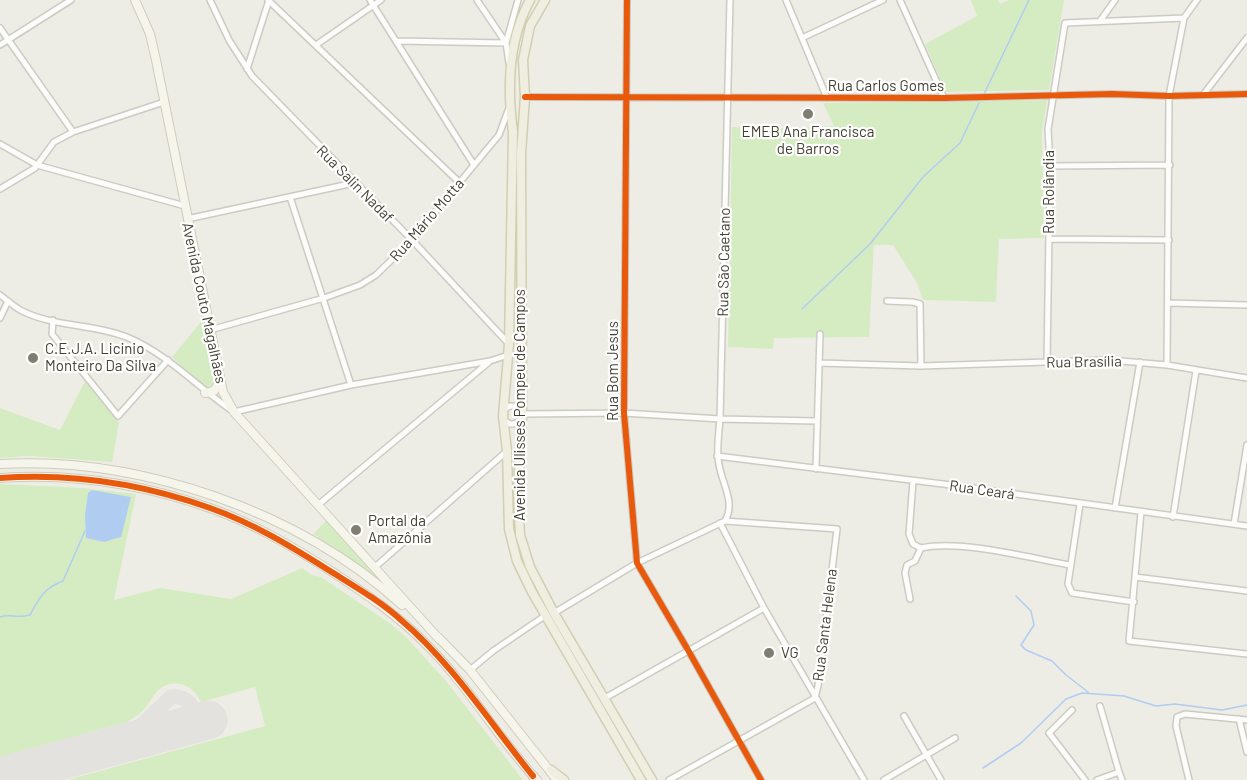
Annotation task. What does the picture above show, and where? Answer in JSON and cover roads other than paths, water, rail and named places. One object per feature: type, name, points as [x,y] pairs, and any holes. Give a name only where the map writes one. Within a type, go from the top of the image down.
[{"type":"main road","name":"Avenida Couto Magalhães","points":[[135,0],[150,34],[220,382],[234,412],[440,639]]},
{"type":"main road","name":"Avenida Ulisses Pompeu de Campos","points":[[530,0],[522,15],[513,48],[509,106],[513,132],[508,355],[503,416],[507,451],[508,529],[517,561],[605,698],[652,780]]},
{"type":"main road","name":"Avenida Ulisses Pompeu de Campos","points":[[545,0],[530,26],[524,60],[525,97],[521,153],[522,414],[518,491],[520,535],[530,567],[550,614],[641,780]]},
{"type":"main road","points":[[509,106],[512,98],[525,97]]},
{"type":"main road","points":[[205,393],[214,391],[219,387],[220,382]]},
{"type":"main road","points":[[0,464],[63,464],[146,477],[241,507],[297,531],[372,579],[440,639],[470,670],[557,780]]},
{"type":"main road","points":[[0,478],[54,476],[96,480],[137,488],[211,508],[270,535],[373,598],[402,620],[457,678],[535,779]]},
{"type":"main road","points":[[551,770],[564,780]]},
{"type":"street","points":[[0,45],[71,0]]},
{"type":"street","name":"Rua Salin Nadaf","points":[[210,0],[229,40],[252,76],[412,240],[508,344]]},
{"type":"street","points":[[247,69],[268,0],[459,182]]},
{"type":"street","points":[[316,45],[372,2],[381,0]]},
{"type":"street","points":[[477,0],[506,43],[511,67]]},
{"type":"street","points":[[506,43],[518,0]]},
{"type":"street","name":"Rua Bom Jesus","points":[[627,0],[624,413],[637,563],[761,780]]},
{"type":"street","name":"Rua São Caetano","points":[[723,522],[730,512],[731,505],[720,474],[717,456],[720,419],[730,0]]},
{"type":"street","points":[[786,0],[827,98]]},
{"type":"street","points":[[802,38],[883,0]]},
{"type":"street","points":[[900,0],[944,98]]},
{"type":"street","points":[[1100,21],[1115,0]]},
{"type":"street","points":[[1167,365],[1169,96],[1184,18],[1197,0]]},
{"type":"street","points":[[372,2],[474,165]]},
{"type":"street","points":[[1100,21],[1184,18]]},
{"type":"street","name":"Rua Rolândia","points":[[1047,362],[1050,166],[1048,129],[1052,95],[1065,23],[1100,21]]},
{"type":"street","points":[[0,28],[73,132]]},
{"type":"street","points":[[1203,95],[1247,38]]},
{"type":"street","points":[[396,41],[506,43]]},
{"type":"street","name":"Rua Carlos Gomes","points":[[525,97],[944,98],[1247,94]]},
{"type":"street","points":[[0,189],[37,165],[54,142],[73,132],[164,102]]},
{"type":"street","name":"Rua Mário Motta","points":[[210,330],[360,285],[389,264],[412,240],[499,135],[509,106]]},
{"type":"street","points":[[499,135],[506,131],[513,132]]},
{"type":"street","points":[[0,144],[37,165],[185,206]]},
{"type":"street","points":[[1050,166],[1170,165]]},
{"type":"street","points":[[187,219],[354,183]]},
{"type":"street","points":[[290,197],[351,385]]},
{"type":"street","points":[[1049,238],[1169,240]]},
{"type":"street","points":[[0,295],[22,311],[113,332],[138,342],[168,360],[205,393],[234,412],[351,385],[490,361],[508,355]]},
{"type":"street","points":[[0,318],[8,301]]},
{"type":"street","points":[[887,301],[920,304],[921,366]]},
{"type":"street","points":[[1168,303],[1247,305]]},
{"type":"street","points":[[53,320],[52,334],[118,416],[168,360]]},
{"type":"street","points":[[816,469],[820,333]]},
{"type":"street","name":"Rua Brasília","points":[[819,363],[921,366],[1110,360],[1167,365],[1247,378]]},
{"type":"street","points":[[318,505],[490,361]]},
{"type":"street","points":[[1115,508],[1140,362]]},
{"type":"street","points":[[1173,517],[1196,371]]},
{"type":"street","points":[[512,406],[520,410],[522,414],[518,423],[514,424],[506,422],[503,416],[512,406]]},
{"type":"street","points":[[522,414],[624,413],[720,419],[816,421]]},
{"type":"street","points":[[1234,524],[1247,446]]},
{"type":"street","points":[[374,568],[507,451]]},
{"type":"street","name":"Rua Ceará","points":[[717,456],[913,480],[1247,526]]},
{"type":"street","points":[[913,480],[909,534],[913,544],[921,548],[934,545],[977,548],[1070,565]]},
{"type":"street","points":[[1080,504],[1068,584],[1072,594],[1134,602]]},
{"type":"street","points":[[1140,512],[1129,641],[1247,654]]},
{"type":"street","points":[[470,670],[494,651],[550,614],[637,563],[723,522],[764,608],[864,780]]},
{"type":"street","name":"Rua Santa Helena","points":[[669,780],[815,698],[837,529],[723,522]]},
{"type":"street","points":[[910,599],[907,565],[915,561],[921,548]]},
{"type":"street","points":[[1135,577],[1247,591]]},
{"type":"street","points":[[605,698],[764,608]]},
{"type":"street","points":[[1100,706],[1122,780]]},
{"type":"street","points":[[1072,710],[1049,733],[1085,780]]},
{"type":"street","points":[[1189,780],[1176,726],[1178,717],[1185,714],[1247,720]]},
{"type":"street","points":[[904,716],[941,780]]},
{"type":"street","points":[[1239,719],[1247,752]]},
{"type":"street","points":[[885,780],[955,738]]},
{"type":"street","points":[[1096,780],[1119,772]]},
{"type":"water","points":[[92,490],[131,497],[121,537],[104,542],[86,538],[85,515],[88,493]]},
{"type":"waterway","points":[[984,94],[1029,0]]},
{"type":"waterway","points":[[802,309],[870,244],[923,177],[960,143],[979,103]]},
{"type":"waterway","points":[[0,617],[30,615],[43,594],[63,581],[85,531]]},
{"type":"waterway","points":[[1016,596],[1031,611],[1034,625],[1021,645],[1026,650],[1052,661],[1088,692]]},
{"type":"waterway","points":[[983,768],[1021,743],[1066,699],[1082,693],[1124,696],[1156,706],[1175,704],[1222,710],[1247,705]]},
{"type":"place","name":"EMEB Ana Francisca de Barros","points":[[808,114]]},
{"type":"place","name":"C.E.J.A. Licinio Monteiro Da Silva","points":[[33,358]]},
{"type":"place","name":"Portal da Amazônia","points":[[356,530]]},
{"type":"place","name":"VG","points":[[769,653]]}]
